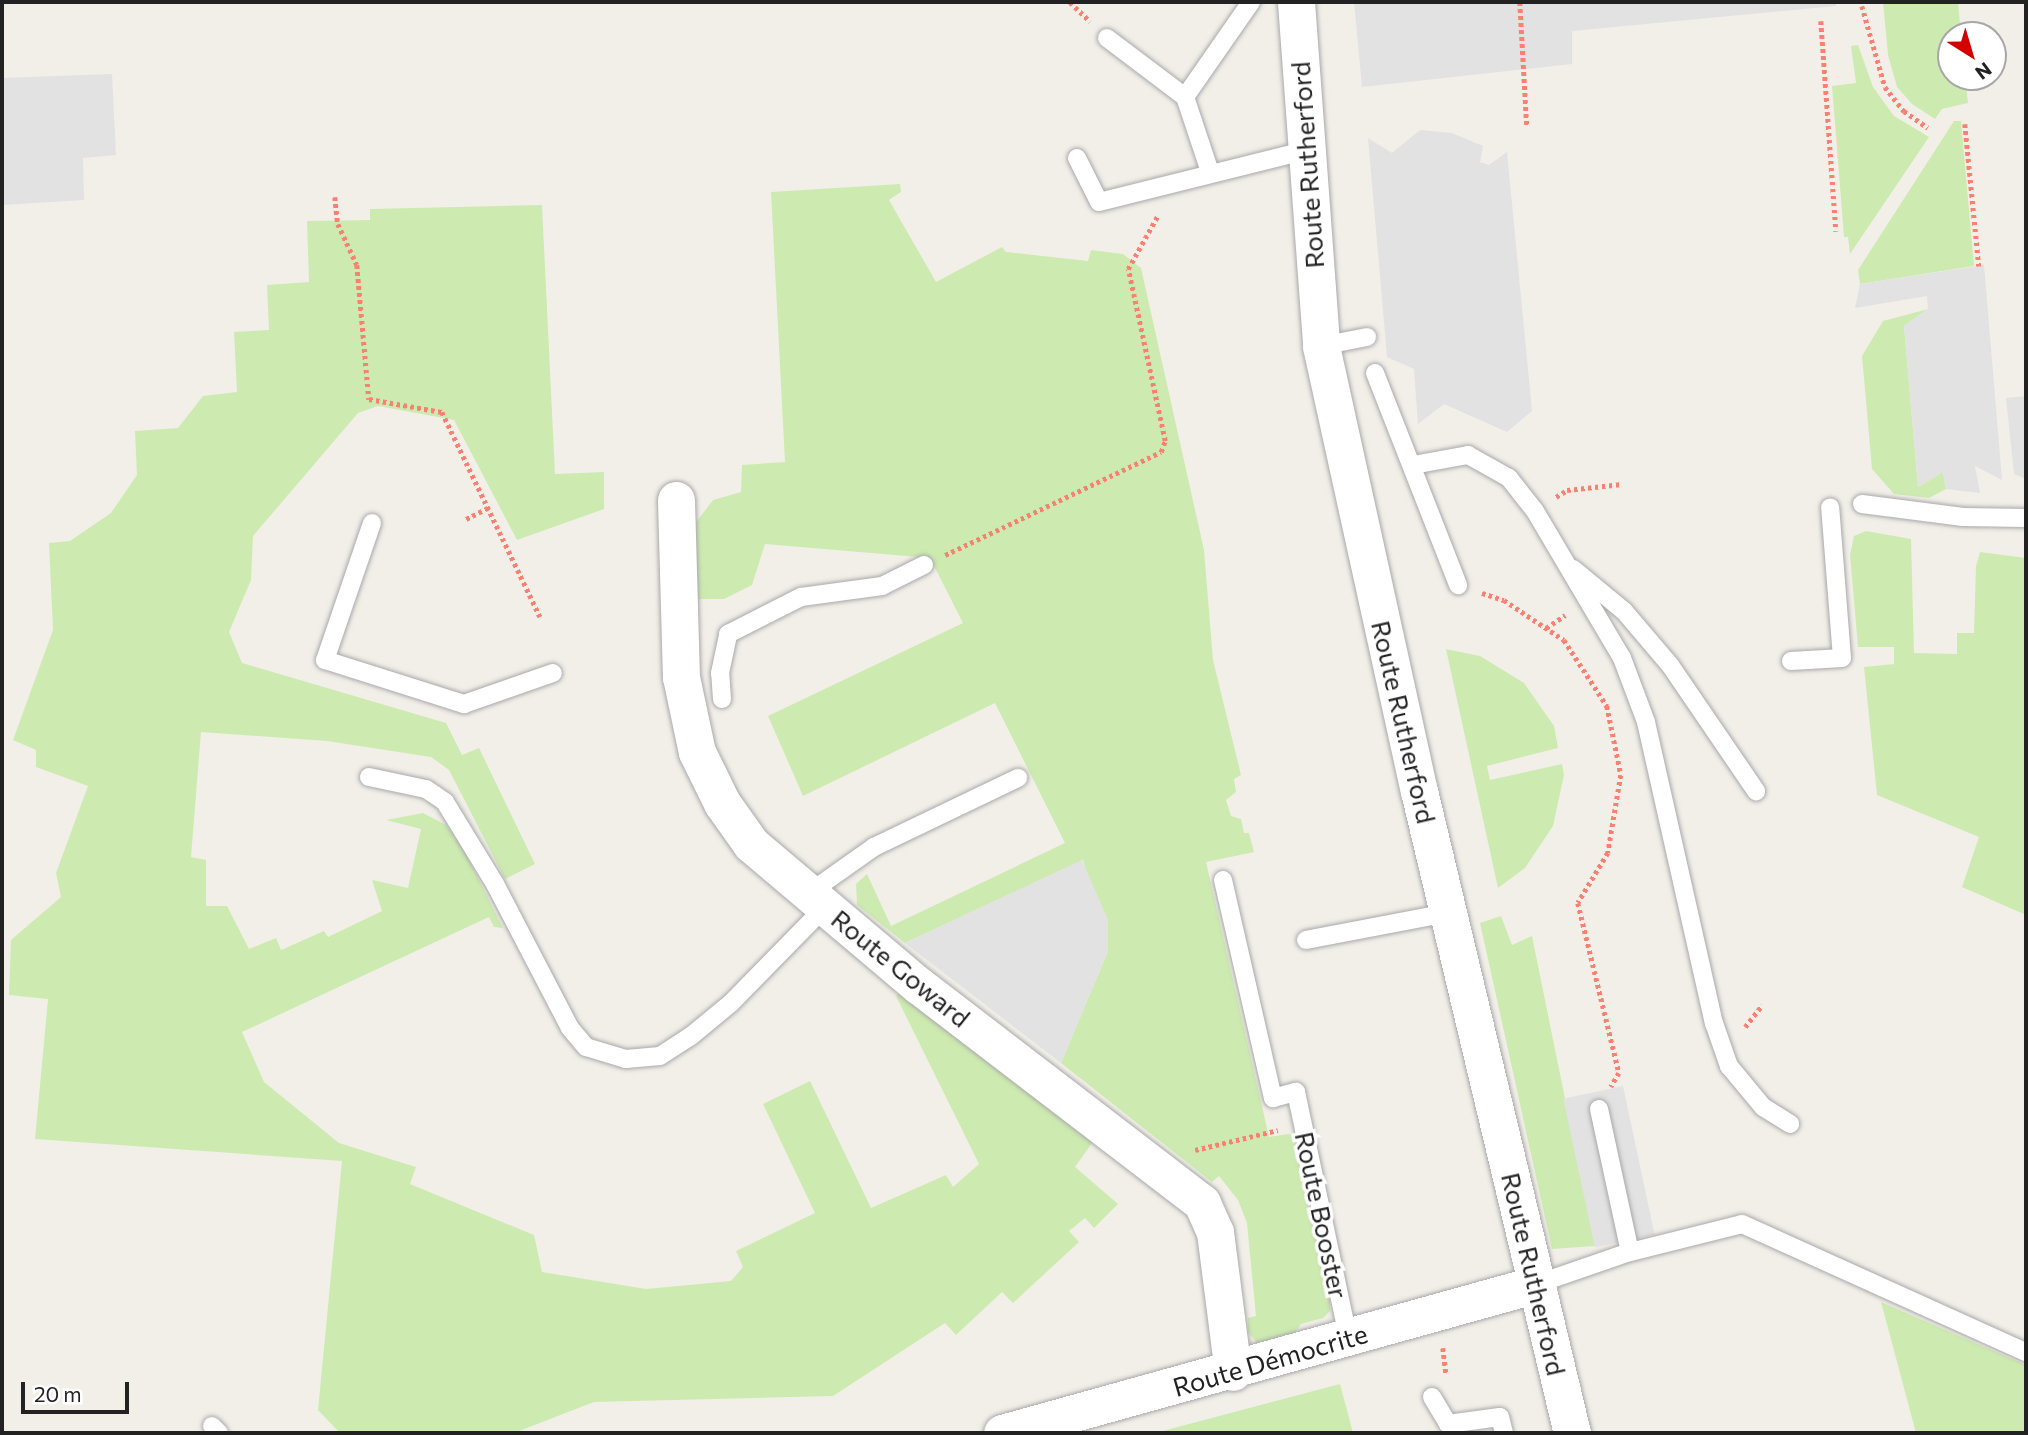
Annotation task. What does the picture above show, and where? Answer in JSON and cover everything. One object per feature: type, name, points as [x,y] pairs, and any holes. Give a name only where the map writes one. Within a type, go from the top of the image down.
[{"type":"street","name":"Route Rutherford","points":[[1296,2],[1321,346],[1448,913],[1572,1433]]},
{"type":"street","name":"Route Goward","points":[[676,500],[681,677],[697,752],[722,803],[751,844],[918,985],[1202,1202],[1215,1232],[1233,1372]]},
{"type":"street","name":"Route Démocrite","points":[[1002,1433],[1233,1372],[1537,1284]]},
{"type":"lane","points":[[1185,97],[1251,2]]},
{"type":"lane","points":[[1107,38],[1185,97],[1210,172]]},
{"type":"lane","points":[[1077,158],[1099,202],[1175,184],[1210,172],[1307,150]]},
{"type":"lane","points":[[1321,346],[1367,337]]},
{"type":"lane","points":[[1375,373],[1458,585]]},
{"type":"lane","points":[[1413,465],[1468,455],[1509,478],[1535,511],[1622,658],[1646,722],[1714,1023],[1729,1066],[1763,1107],[1790,1124]]},
{"type":"lane","points":[[1862,504],[1963,517],[2026,518]]},
{"type":"lane","points":[[1791,662],[1842,658],[1830,507]]},
{"type":"lane","points":[[372,523],[325,660],[464,704],[553,673]]},
{"type":"lane","points":[[1562,560],[1624,611],[1670,664],[1756,791]]},
{"type":"lane","points":[[722,699],[720,673],[727,634],[801,597],[882,586],[924,565]]},
{"type":"lane","points":[[369,777],[426,789],[445,802],[495,884],[570,1028],[586,1047],[626,1059],[660,1056],[691,1036],[731,1003],[817,900],[874,847],[1018,778]]},
{"type":"lane","name":"Route Booster","points":[[1223,880],[1273,1098],[1296,1092],[1348,1337]]},
{"type":"lane","points":[[1306,940],[1448,913]]},
{"type":"lane","points":[[1599,1109],[1630,1252]]},
{"type":"lane","points":[[1537,1284],[1630,1252],[1742,1224],[2026,1352]]},
{"type":"lane","points":[[1432,1397],[1448,1424],[1500,1417],[1504,1433]]},
{"type":"path","points":[[1520,2],[1527,127]]},
{"type":"path","points":[[1862,6],[1885,87],[1904,111],[1928,128]]},
{"type":"path","points":[[1821,21],[1836,231]]},
{"type":"path","points":[[1965,124],[1979,266]]},
{"type":"path","points":[[956,550],[1161,452],[1165,441],[1128,269],[1175,184]]},
{"type":"path","points":[[335,197],[338,224],[357,265],[369,399],[442,412],[540,617]]},
{"type":"path","points":[[1535,511],[1567,490],[1622,484]]},
{"type":"path","points":[[466,519],[488,508]]},
{"type":"path","points":[[1458,585],[1504,600],[1564,640],[1607,706],[1621,775],[1608,853],[1578,903],[1619,1073],[1599,1109]]},
{"type":"path","points":[[1199,1149],[1262,1135]]},
{"type":"green space","points":[[1883,2],[1958,2],[1960,21],[1937,21],[1937,91],[1967,91],[1968,103],[1942,109],[1935,119],[1912,104],[1897,87],[1888,55]]},
{"type":"green space","points":[[1858,45],[1873,87],[1894,116],[1929,137],[1850,254],[1848,237],[1844,237],[1832,86],[1856,83],[1851,46]]},
{"type":"green space","points":[[1954,121],[1961,121],[1974,266],[1860,284],[1858,270]]},
{"type":"green space","points":[[900,184],[901,192],[889,200],[936,282],[1002,247],[1006,252],[1088,261],[1091,250],[1123,254],[1141,268],[1204,550],[1213,660],[1241,775],[1234,779],[1236,792],[1226,800],[1231,816],[1241,819],[1244,833],[1249,833],[1254,852],[1206,862],[1269,1137],[1295,1133],[1299,1140],[1330,1300],[1330,1311],[1323,1318],[1301,1324],[1295,1333],[1257,1343],[1248,1332],[1248,1318],[1256,1316],[1247,1223],[1238,1200],[1219,1176],[1212,1182],[1061,1063],[1108,951],[1083,860],[905,943],[857,905],[856,884],[867,874],[891,926],[1065,843],[995,703],[803,796],[768,716],[963,623],[930,558],[765,544],[752,585],[724,599],[698,599],[694,525],[713,500],[741,492],[742,465],[785,462],[771,192]]},
{"type":"green space","points":[[542,205],[555,474],[604,472],[604,509],[517,540],[454,420],[378,406],[358,413],[253,536],[251,580],[229,632],[242,663],[446,723],[462,755],[479,748],[535,864],[505,879],[449,770],[431,757],[327,741],[201,732],[191,857],[206,860],[206,906],[227,906],[249,949],[276,938],[281,950],[324,931],[328,937],[382,911],[372,880],[408,888],[421,829],[386,820],[423,813],[446,825],[461,844],[503,928],[494,927],[489,917],[242,1032],[264,1082],[339,1143],[416,1167],[410,1184],[534,1235],[542,1272],[646,1289],[731,1281],[743,1267],[736,1251],[815,1213],[763,1104],[810,1081],[871,1208],[946,1175],[953,1187],[979,1164],[896,996],[901,991],[1095,1139],[1075,1167],[1118,1204],[1094,1228],[1085,1218],[1069,1231],[1079,1242],[1013,1303],[1002,1292],[956,1335],[945,1323],[833,1396],[594,1402],[514,1433],[340,1433],[318,1410],[342,1161],[35,1139],[48,999],[9,995],[11,940],[61,897],[56,873],[88,786],[36,767],[36,750],[13,740],[53,630],[49,543],[70,541],[111,513],[137,475],[135,431],[178,428],[203,396],[237,392],[234,332],[269,330],[267,285],[309,282],[307,221],[370,220],[370,209]]},
{"type":"green space","points":[[1928,309],[1904,326],[1918,487],[1943,472],[1946,489],[1929,498],[1894,494],[1872,469],[1862,356],[1883,321]]},
{"type":"green space","points":[[1866,531],[1911,539],[1914,653],[1957,654],[1957,633],[1974,633],[1976,566],[1980,552],[2026,558],[2026,915],[1962,887],[1979,837],[1877,795],[1864,667],[1894,664],[1894,647],[1858,647],[1850,555],[1854,536]]},
{"type":"green space","points":[[1446,649],[1480,656],[1524,683],[1554,726],[1558,748],[1487,766],[1490,780],[1562,764],[1564,775],[1553,826],[1525,868],[1498,888]]},
{"type":"green space","points":[[1501,916],[1512,945],[1532,936],[1595,1246],[1552,1249],[1480,923]]},
{"type":"green space","points":[[1881,1302],[2026,1365],[2026,1433],[1916,1433]]},
{"type":"green space","points":[[1340,1384],[1353,1433],[1155,1433]]},
{"type":"shaded area","points":[[1354,2],[1836,2],[1836,6],[1572,31],[1572,64],[1362,87]]},
{"type":"shaded area","points":[[112,74],[116,155],[83,158],[84,200],[2,205],[2,78]]},
{"type":"shaded area","points":[[1420,130],[1452,133],[1483,146],[1480,162],[1489,165],[1507,152],[1532,411],[1507,432],[1444,404],[1418,424],[1414,369],[1387,357],[1368,138],[1392,153]]},
{"type":"shaded area","points":[[1984,265],[2002,480],[1975,466],[1980,493],[1946,489],[1943,472],[1918,487],[1904,326],[1928,309],[1927,296],[1855,308],[1860,284]]},
{"type":"shaded area","points":[[2026,396],[2026,479],[2014,474],[2006,398]]},
{"type":"shaded area","points":[[1082,860],[1108,920],[1108,951],[1061,1063],[905,943]]},
{"type":"shaded area","points":[[1623,1086],[1655,1235],[1595,1247],[1563,1099]]}]
